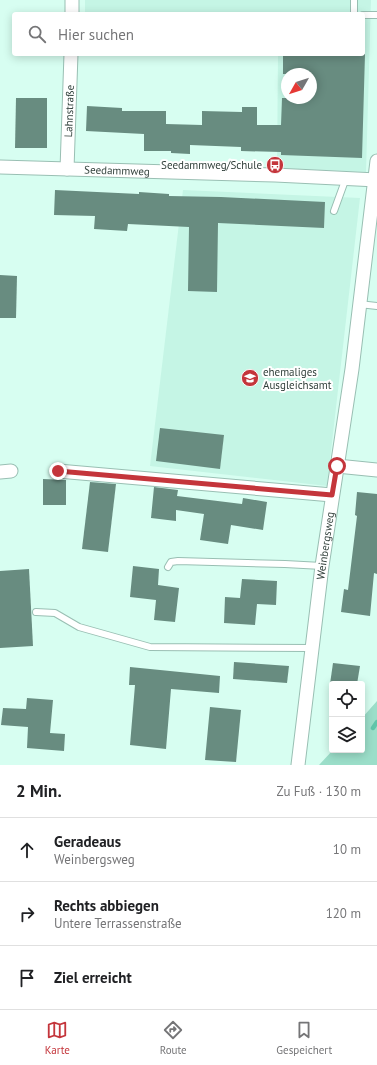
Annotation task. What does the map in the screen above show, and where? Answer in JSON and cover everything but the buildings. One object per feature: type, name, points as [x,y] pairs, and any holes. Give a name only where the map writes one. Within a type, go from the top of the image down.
[{"type":"street","points":[[72,0],[72,12]]},
{"type":"street","name":"Lahnstraße","points":[[67,169],[71,56]]},
{"type":"street","name":"Weinbergsweg","points":[[298,765],[322,566],[352,369],[359,304],[376,180],[377,161]]},
{"type":"street","name":"Seedammweg","points":[[0,168],[275,175],[376,180]]},
{"type":"street","points":[[337,466],[377,470]]},
{"type":"street","points":[[58,471],[332,495]]},
{"type":"lane","points":[[354,0],[354,12]]},
{"type":"lane","points":[[365,15],[377,15]]},
{"type":"lane","points":[[334,211],[346,178]]},
{"type":"lane","points":[[359,304],[377,306]]},
{"type":"lane","points":[[168,567],[171,562],[178,561],[322,566]]},
{"type":"lane","points":[[36,612],[55,613],[79,627],[150,648],[312,648]]},
{"type":"shaded area","points":[[85,0],[371,0],[366,172],[277,168],[278,56],[365,56],[365,12],[85,12]]},
{"type":"shaded area","name":"ehemaliges Ausgleichsamt","points":[[183,190],[360,198],[327,486],[150,466]]},
{"type":"shaded area","points":[[377,701],[377,765],[319,765],[330,753],[365,753],[365,715]]},
{"type":"waterway","points":[[373,728],[377,722]]},
{"type":"place","name":"Seedammweg/Schule","points":[[275,165]]},
{"type":"place","name":"ehemaliges Ausgleichsamt","points":[[250,378]]},
{"type":"route","points":[[58,471],[332,495],[337,466]]}]
